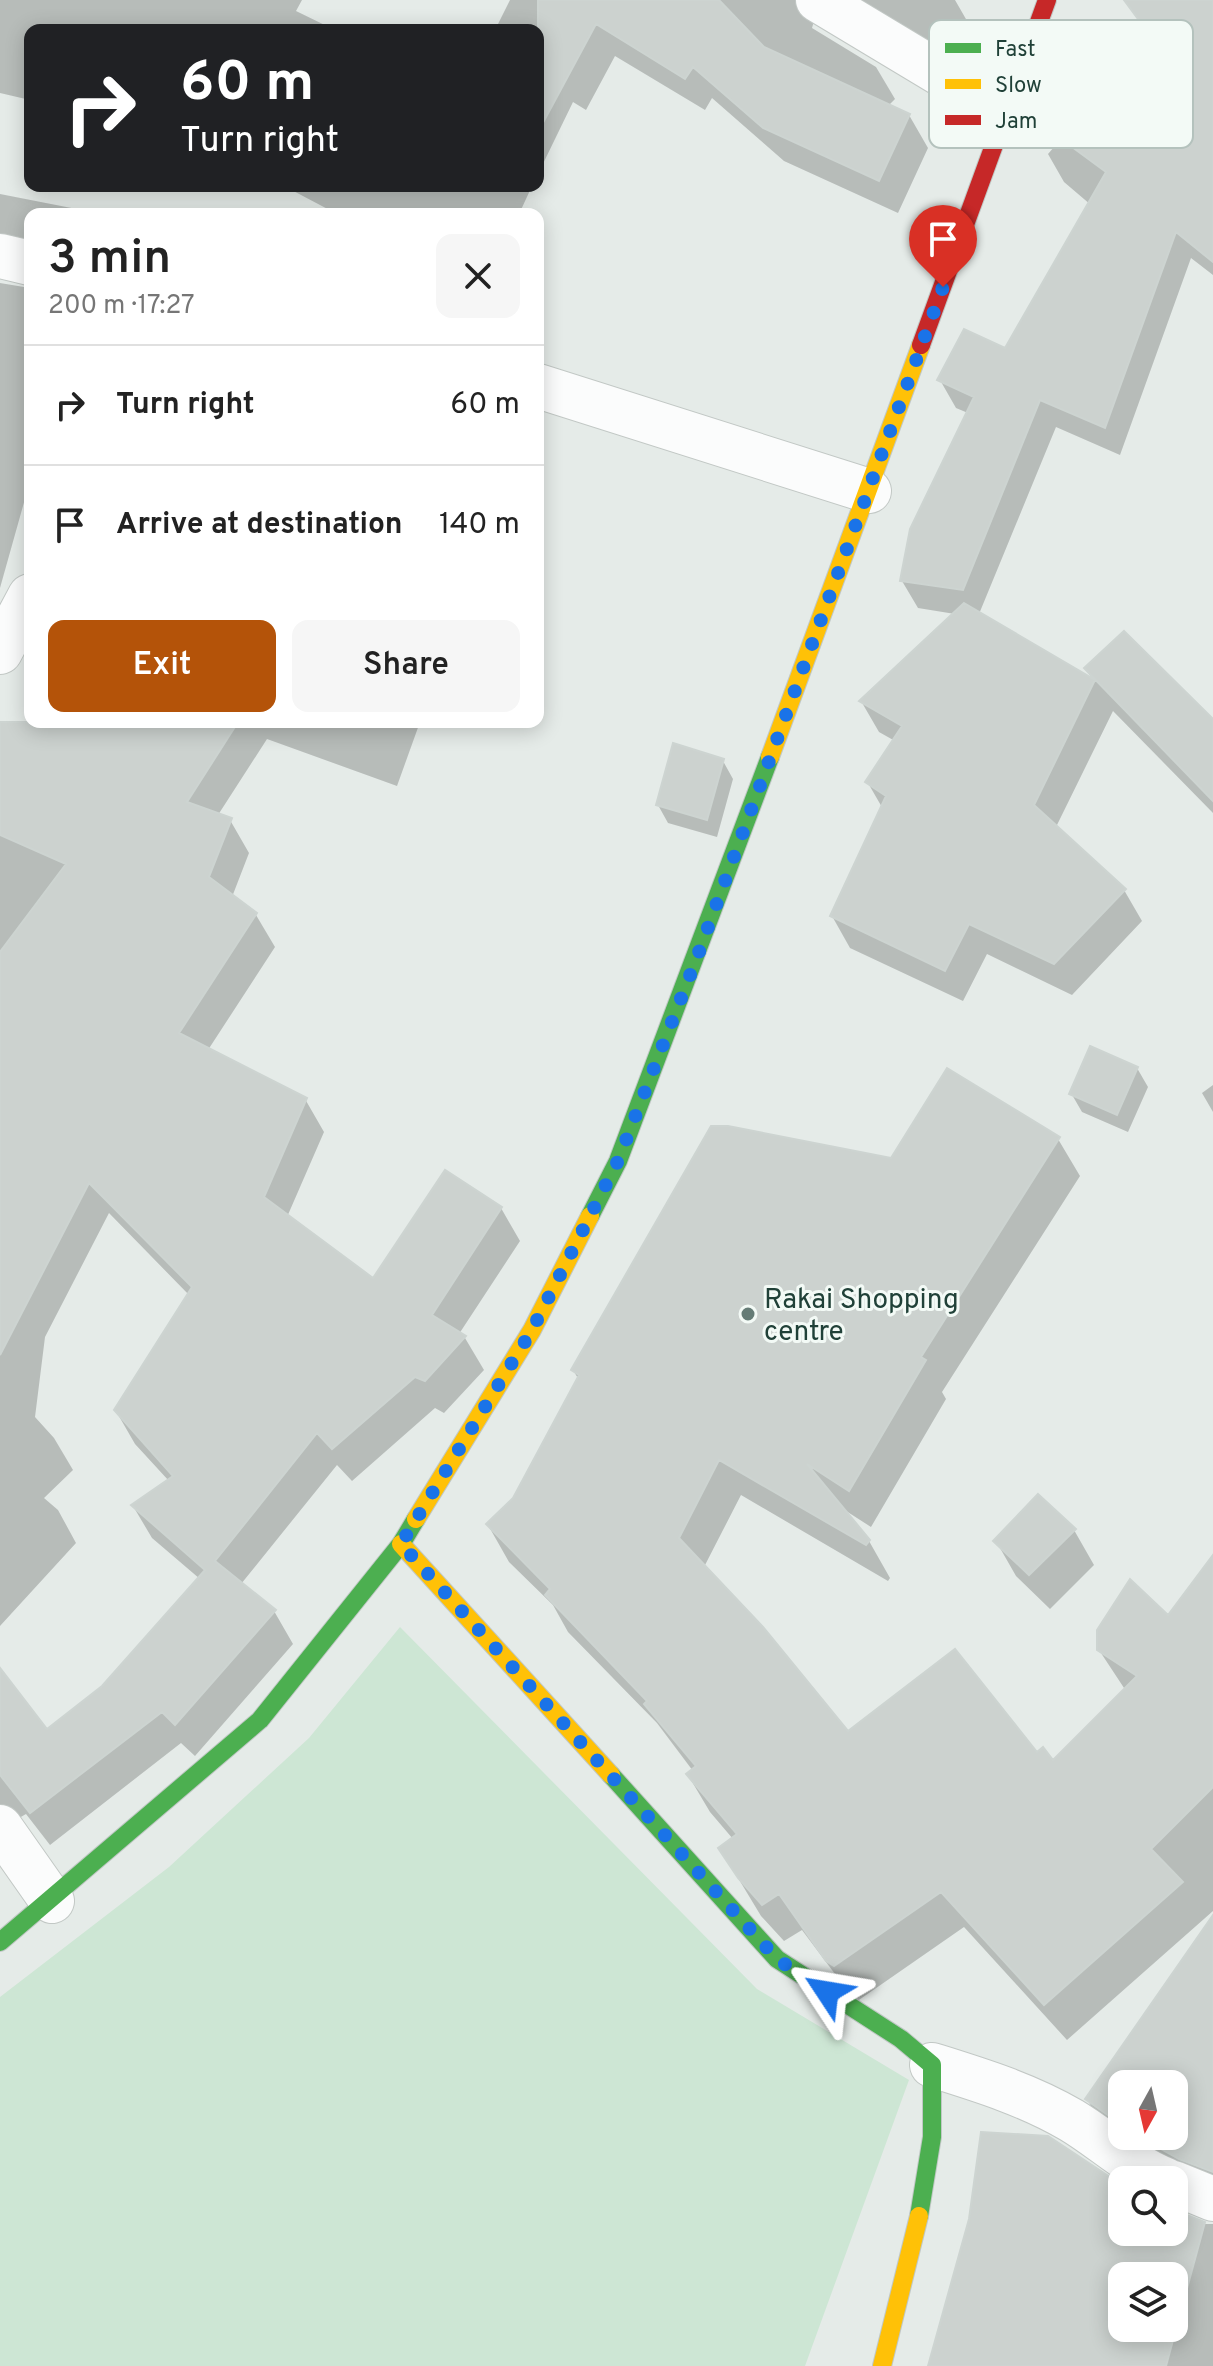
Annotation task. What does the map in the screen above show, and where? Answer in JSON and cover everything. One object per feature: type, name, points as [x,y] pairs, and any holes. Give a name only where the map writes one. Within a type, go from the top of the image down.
[{"type":"street","points":[[818,0],[929,67]]},
{"type":"street","points":[[1040,20],[1047,0]]},
{"type":"street","points":[[0,1942],[52,1901],[260,1720],[401,1544],[532,1330],[618,1161],[705,937],[993,148]]},
{"type":"street","points":[[0,256],[24,262]]},
{"type":"street","points":[[544,388],[869,491]]},
{"type":"street","points":[[0,652],[24,607]]},
{"type":"street","points":[[401,1544],[777,1959],[901,2039],[932,2065],[1015,2091],[1073,2121],[1137,2166]]},
{"type":"street","points":[[0,1827],[52,1901]]},
{"type":"street","points":[[882,2366],[932,2152],[936,2096],[932,2065]]},
{"type":"street","points":[[1188,2189],[1213,2199]]},
{"type":"green space","points":[[400,1627],[757,1989],[909,2080],[805,2366],[0,2366],[0,1997],[169,1867],[309,1738]]},
{"type":"building","points":[[538,0],[719,0],[764,47],[910,114],[879,181],[763,128],[693,67],[685,79],[596,24],[544,121],[544,24],[538,24]]},
{"type":"building","points":[[1124,0],[1213,0],[1213,262],[1176,232],[1105,428],[1040,400],[963,590],[900,581],[910,529],[974,397],[937,380],[964,329],[1005,348],[1106,172],[1074,148],[1193,148],[1193,20],[1139,20]]},
{"type":"building","points":[[964,603],[1095,680],[1034,805],[1126,889],[1054,964],[969,924],[945,971],[830,916],[886,796],[865,782],[902,726],[859,701]]},
{"type":"building","points":[[1124,631],[1213,719],[1213,801],[1084,668]]},
{"type":"building","points":[[0,722],[24,722],[24,728],[234,728],[187,802],[232,818],[209,877],[257,913],[179,1033],[307,1098],[264,1197],[373,1278],[445,1170],[502,1207],[432,1315],[466,1336],[425,1381],[415,1377],[332,1449],[317,1433],[215,1561],[276,1610],[175,1725],[162,1712],[30,1813],[0,1775],[0,1668],[47,1729],[102,1686],[205,1570],[131,1505],[173,1476],[114,1410],[192,1287],[89,1183],[0,1355],[0,952],[66,864],[0,835]]},
{"type":"building","points":[[673,743],[724,759],[707,820],[656,805]]},
{"type":"building","points":[[1090,1046],[1138,1067],[1117,1115],[1069,1094]]},
{"type":"building","points":[[947,1068],[1060,1137],[921,1357],[926,1360],[849,1491],[807,1464],[870,1540],[866,1545],[719,1460],[679,1538],[763,1627],[848,1731],[955,1649],[1037,1752],[1043,1747],[1053,1760],[1137,1676],[1097,1650],[1097,1630],[1130,1579],[1168,1615],[1213,1555],[1213,1787],[1151,1849],[1183,1882],[1044,2005],[941,1892],[834,1966],[826,1961],[779,1894],[762,1905],[738,1878],[718,1848],[737,1834],[686,1774],[696,1766],[644,1704],[647,1701],[545,1595],[550,1589],[486,1524],[513,1498],[579,1375],[571,1370],[711,1126],[728,1126],[891,1158]]},
{"type":"building","points":[[1038,1494],[1076,1529],[1029,1575],[993,1541]]},
{"type":"building","points":[[1213,1915],[1213,2172],[1163,2150],[1188,2150],[1188,2070],[1108,2070],[1108,2115],[1085,2099]]},
{"type":"building","points":[[981,2132],[1048,2136],[1108,2176],[1108,2246],[1188,2246],[1188,2215],[1205,2222],[1188,2285],[1188,2262],[1108,2262],[1108,2342],[1172,2342],[1166,2366],[928,2366],[969,2219]]},
{"type":"traffic: fast","points":[[590,1216],[618,1161],[770,757]]},
{"type":"traffic: fast","points":[[0,1942],[260,1720],[401,1544],[416,1519]]},
{"type":"traffic: fast","points":[[611,1775],[777,1959],[901,2039],[932,2065],[932,2137],[919,2216]]},
{"type":"traffic: slow","points":[[770,757],[921,345]]},
{"type":"traffic: slow","points":[[416,1519],[532,1330],[590,1216]]},
{"type":"traffic: slow","points":[[401,1544],[611,1775]]},
{"type":"traffic: slow","points":[[882,2366],[919,2216]]},
{"type":"traffic: jam","points":[[1040,20],[1047,0]]},
{"type":"traffic: jam","points":[[921,345],[993,148]]},
{"type":"place","name":"Rakai Shopping centre","points":[[748,1314]]},
{"type":"route","points":[[827,1992],[777,1959],[401,1544],[532,1330],[618,1161],[699,952],[943,287]]}]
